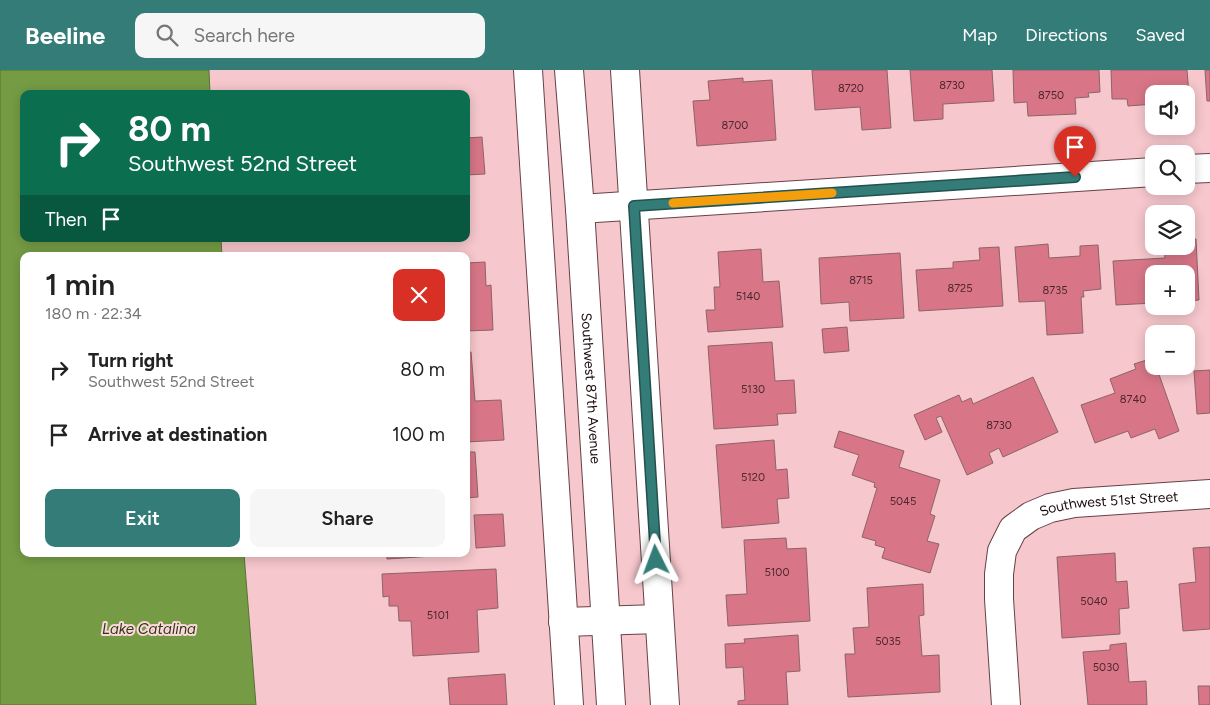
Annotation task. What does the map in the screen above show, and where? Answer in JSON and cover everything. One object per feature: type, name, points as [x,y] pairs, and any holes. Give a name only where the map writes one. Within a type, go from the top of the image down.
[{"type":"street","points":[[528,70],[569,705]]},
{"type":"street","name":"Southwest 87th Avenue","points":[[570,70],[611,705]]},
{"type":"street","points":[[625,70],[665,705]]},
{"type":"street","points":[[1195,169],[1210,168]]},
{"type":"street","points":[[580,209],[1145,173]]},
{"type":"street","name":"Southwest 51st Street","points":[[1006,705],[998,574],[1002,551],[1013,529],[1031,516],[1050,508],[1074,503],[1210,494]]},
{"type":"street","points":[[563,622],[659,619]]},
{"type":"water","name":"Lake Catalina","points":[[0,70],[209,70],[210,90],[20,90],[20,242],[221,242],[222,252],[20,252],[20,557],[244,557],[256,705],[0,705]]},
{"type":"building","points":[[812,70],[887,70],[891,128],[862,130],[860,107],[815,110]]},
{"type":"building","points":[[910,70],[992,70],[994,101],[943,104],[943,119],[914,121]]},
{"type":"building","points":[[1013,70],[1099,70],[1100,92],[1088,93],[1089,97],[1075,98],[1076,114],[1028,116],[1027,102],[1014,103]]},
{"type":"building","points":[[1111,70],[1187,70],[1188,85],[1145,85],[1145,105],[1128,106],[1127,99],[1112,99]]},
{"type":"building","points":[[1205,70],[1210,70],[1210,101],[1207,101]]},
{"type":"building","points":[[743,78],[743,82],[772,80],[776,140],[697,146],[693,101],[710,100],[708,81]]},
{"type":"building","points":[[482,137],[485,174],[470,175],[470,138]]},
{"type":"building","points":[[1196,239],[1199,300],[1195,300],[1195,265],[1145,265],[1145,303],[1116,305],[1113,261],[1165,258],[1165,255],[1195,255]]},
{"type":"building","points":[[1048,244],[1049,258],[1080,256],[1080,246],[1098,245],[1101,289],[1083,291],[1084,297],[1081,297],[1083,333],[1047,335],[1045,301],[1019,302],[1015,247]]},
{"type":"building","points":[[999,247],[1003,306],[919,311],[916,270],[953,268],[953,262],[980,260],[979,248]]},
{"type":"building","points":[[761,249],[763,282],[779,281],[783,327],[708,332],[706,310],[715,310],[714,287],[720,287],[718,252]]},
{"type":"building","points":[[900,253],[904,318],[850,321],[849,302],[821,304],[819,258]]},
{"type":"building","points":[[485,262],[486,286],[491,285],[493,330],[470,331],[470,263]]},
{"type":"building","points":[[847,327],[849,351],[824,353],[822,329]]},
{"type":"building","points":[[772,342],[775,381],[794,380],[796,413],[777,414],[778,425],[714,429],[708,346]]},
{"type":"building","points":[[470,352],[475,401],[501,400],[504,440],[470,442]]},
{"type":"building","points":[[1145,361],[1145,375],[1159,375],[1179,431],[1159,439],[1155,429],[1131,438],[1128,431],[1095,443],[1081,405],[1115,393],[1110,379],[1136,369],[1134,364]]},
{"type":"building","points":[[1210,370],[1210,413],[1197,414],[1195,371]]},
{"type":"building","points":[[1033,377],[1058,432],[1003,457],[999,448],[989,453],[993,463],[967,475],[941,416],[936,418],[942,432],[925,440],[914,415],[959,395],[962,402],[971,398],[973,404]]},
{"type":"building","points":[[839,431],[904,451],[899,467],[940,480],[930,514],[935,516],[927,541],[939,544],[930,573],[882,558],[885,548],[875,545],[876,541],[862,537],[877,488],[874,487],[875,483],[852,475],[859,455],[834,447]]},
{"type":"building","points":[[774,440],[776,470],[787,469],[789,498],[777,499],[779,523],[722,528],[716,445]]},
{"type":"building","points":[[470,452],[475,452],[478,497],[470,498]]},
{"type":"building","points":[[503,514],[505,546],[476,548],[474,515]]},
{"type":"building","points":[[786,538],[787,549],[806,548],[810,621],[728,626],[726,595],[747,594],[744,540]]},
{"type":"building","points":[[1210,547],[1210,629],[1183,631],[1179,584],[1196,582],[1193,548]]},
{"type":"building","points":[[1115,553],[1116,582],[1127,581],[1129,608],[1119,609],[1120,634],[1062,638],[1057,557]]},
{"type":"building","points":[[387,557],[418,557],[387,559]]},
{"type":"building","points":[[496,569],[498,608],[477,610],[479,652],[413,656],[411,621],[399,621],[398,606],[389,606],[389,596],[383,597],[382,574]]},
{"type":"building","points":[[923,584],[924,615],[919,616],[922,656],[939,655],[940,692],[848,697],[845,654],[855,654],[853,628],[869,627],[867,588]]},
{"type":"building","points":[[798,635],[800,671],[786,672],[788,705],[738,705],[738,701],[745,700],[743,667],[726,668],[725,644],[745,643],[744,639]]},
{"type":"building","points":[[1126,643],[1129,682],[1146,681],[1147,705],[1088,705],[1083,652],[1110,650],[1110,645]]},
{"type":"building","points":[[505,674],[507,705],[450,705],[448,678]]},
{"type":"building","points":[[1198,686],[1210,686],[1210,705],[1199,705]]},
{"type":"slow traffic","points":[[673,203],[832,193]]},
{"type":"route","points":[[656,560],[634,206],[1075,177]]}]
